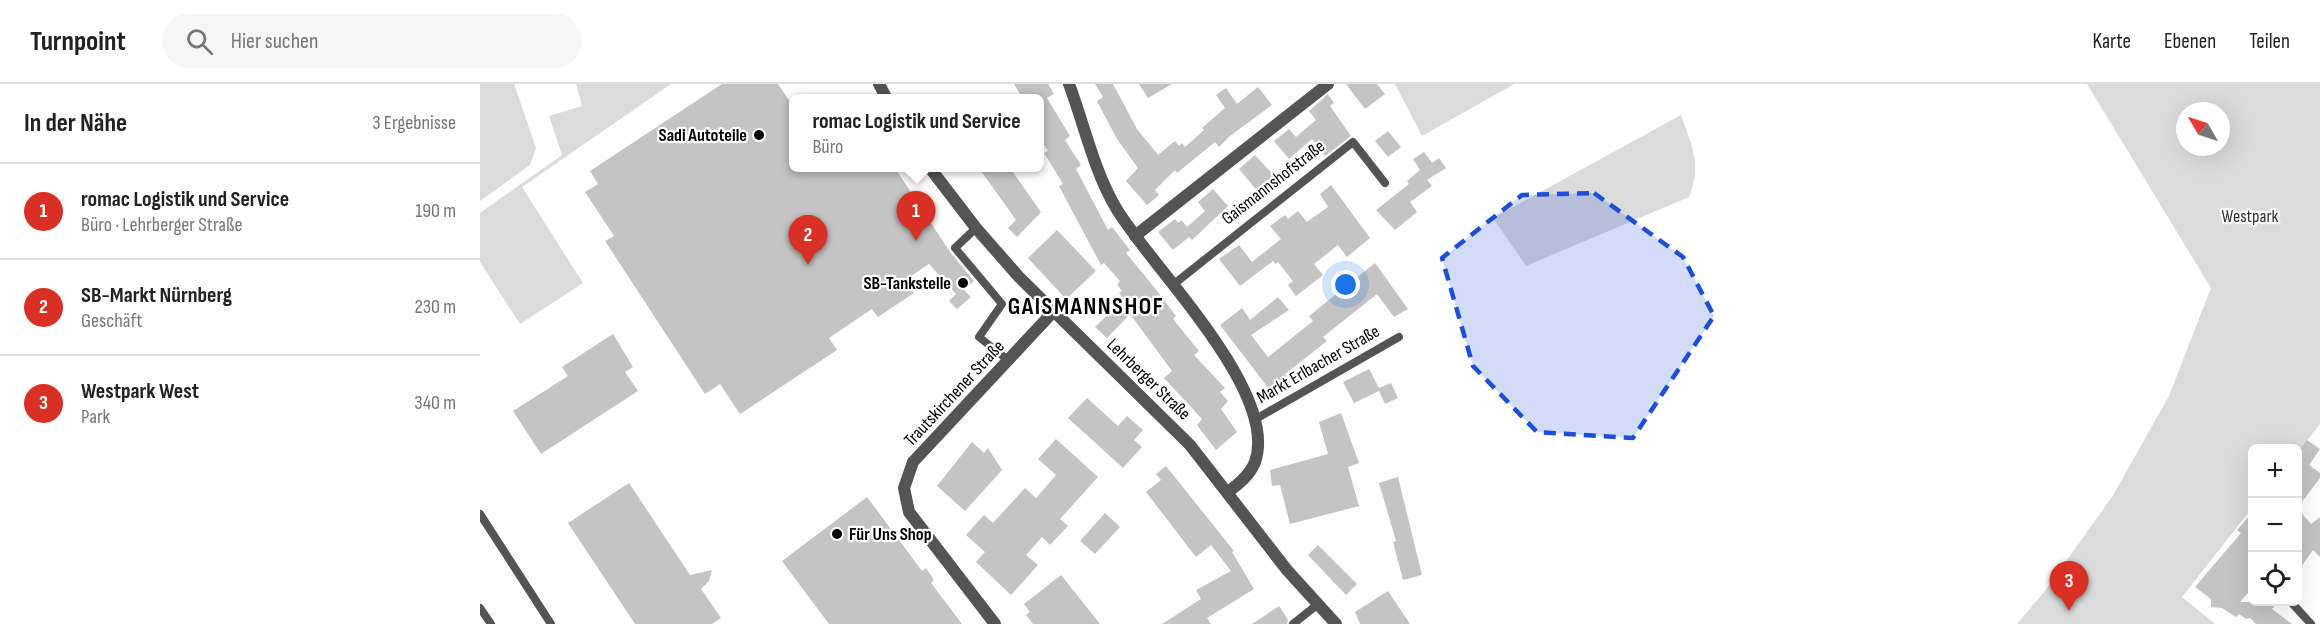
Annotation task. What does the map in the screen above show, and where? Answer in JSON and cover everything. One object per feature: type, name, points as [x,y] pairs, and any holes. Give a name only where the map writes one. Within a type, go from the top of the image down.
[{"type":"street","points":[[1070,84],[1115,207],[1208,329],[1248,400],[1258,444],[1254,464],[1244,479],[1228,492]]},
{"type":"street","points":[[1135,236],[1328,84]]},
{"type":"street","name":"Lehrberger Straße","points":[[933,172],[976,228],[1053,312],[1178,432],[1228,492],[1287,570],[1336,624]]},
{"type":"street","name":"Trautskirchener Straße","points":[[995,624],[909,512],[904,488],[913,462],[1053,312]]},
{"type":"lane","name":"Gaismannshofstraße","points":[[1174,284],[1353,142],[1386,183]]},
{"type":"lane","points":[[976,228],[955,248],[1002,304],[979,337],[1009,361]]},
{"type":"lane","name":"Markt Erlbacher Straße","points":[[1254,420],[1399,337]]},
{"type":"lane","points":[[480,514],[551,624]]},
{"type":"lane","points":[[1293,624],[1317,605]]},
{"type":"lane","points":[[2295,606],[2312,624]]},
{"type":"lane","points":[[480,608],[491,624]]},
{"type":"highlighted area","points":[[1594,193],[1683,257],[1714,316],[1633,438],[1537,432],[1473,366],[1442,258],[1522,195]]},
{"type":"green space","points":[[480,84],[514,84],[536,148],[530,165],[480,201]]},
{"type":"green space","points":[[576,84],[671,84],[522,187],[583,283],[520,324],[480,262],[480,213],[562,155],[549,116],[582,106]]},
{"type":"green space","points":[[1395,84],[1514,84],[1422,136]]},
{"type":"green space","name":"Westpark","points":[[2087,84],[2320,84],[2320,424],[2302,447],[2302,444],[2248,444],[2248,513],[2182,597],[2215,624],[2017,624],[2044,592],[2112,497],[2169,396],[2211,288]]},
{"type":"green space","points":[[1681,115],[1692,146],[1695,165],[1695,175],[1689,197],[1526,266],[1493,218]]},
{"type":"building","points":[[722,84],[778,84],[789,100],[789,172],[898,172],[950,252],[974,281],[964,290],[971,297],[957,309],[949,301],[956,294],[929,264],[905,280],[914,293],[878,317],[872,309],[829,338],[837,350],[740,414],[720,384],[705,394],[605,241],[614,236],[585,192],[598,184],[590,171]]},
{"type":"building","points":[[1014,84],[1048,84],[1054,94],[1047,98],[1070,136],[1065,140],[1081,165],[1076,169],[1108,230],[1112,227],[1130,250],[1126,253],[1176,316],[1173,319],[1199,351],[1194,355],[1225,388],[1220,392],[1228,401],[1221,409],[1237,432],[1216,450],[1197,425],[1202,419],[1164,378],[1172,371],[1130,314],[1107,338],[1095,327],[1124,299],[1119,293],[1122,291],[1117,284],[1120,281],[1104,263],[1101,265],[1059,186],[1063,184],[1044,153],[1048,151],[1044,145],[1044,94],[1020,94]]},
{"type":"building","points":[[1095,84],[1113,84],[1137,129],[1158,155],[1175,141],[1179,146],[1182,143],[1185,147],[1204,130],[1202,128],[1225,108],[1216,95],[1226,88],[1237,104],[1258,87],[1272,105],[1219,147],[1215,142],[1177,173],[1175,170],[1155,190],[1159,195],[1147,205],[1126,181],[1138,168],[1117,139],[1097,101],[1103,97]]},
{"type":"building","points":[[1139,84],[1172,84],[1148,98]]},
{"type":"building","points":[[1346,84],[1377,84],[1385,94],[1365,109]]},
{"type":"building","points":[[1328,94],[1334,103],[1330,106],[1351,136],[1325,156],[1312,139],[1289,159],[1274,141],[1289,129],[1296,137],[1316,120],[1309,111]]},
{"type":"building","points":[[1388,131],[1401,147],[1388,157],[1375,141]]},
{"type":"building","points":[[1424,152],[1432,163],[1439,158],[1446,168],[1427,180],[1432,186],[1410,202],[1417,212],[1395,230],[1376,210],[1409,184],[1407,181],[1420,170],[1413,159]]},
{"type":"building","points":[[1255,155],[1276,178],[1259,193],[1239,169]]},
{"type":"building","points":[[982,172],[1013,172],[1041,212],[1017,237],[1008,228],[1016,220]]},
{"type":"building","points":[[1331,185],[1370,238],[1347,257],[1338,245],[1314,264],[1323,275],[1296,296],[1288,285],[1293,281],[1278,262],[1275,264],[1273,261],[1240,286],[1219,259],[1239,245],[1252,262],[1281,239],[1270,226],[1285,215],[1288,219],[1298,211],[1307,222],[1328,207],[1320,194]]},
{"type":"building","points":[[1213,189],[1228,206],[1192,240],[1189,237],[1173,250],[1158,232],[1175,219],[1178,223],[1181,220],[1187,227],[1205,211],[1198,202]]},
{"type":"building","points":[[1057,230],[1096,271],[1066,299],[1028,258]]},
{"type":"building","points":[[1375,263],[1408,309],[1394,317],[1377,294],[1323,337],[1327,341],[1285,374],[1293,386],[1276,398],[1220,325],[1242,308],[1250,320],[1278,297],[1289,310],[1251,335],[1268,357],[1313,321],[1309,316]]},
{"type":"building","points":[[613,334],[633,367],[625,372],[638,391],[541,454],[513,411],[568,376],[562,367]]},
{"type":"building","points":[[1369,369],[1379,388],[1391,383],[1398,398],[1385,404],[1379,391],[1354,403],[1343,382]]},
{"type":"building","points":[[1087,398],[1118,426],[1127,416],[1143,430],[1134,440],[1142,447],[1123,468],[1068,418]]},
{"type":"building","points":[[1341,413],[1359,463],[1348,467],[1359,506],[1290,524],[1280,485],[1272,486],[1270,470],[1328,454],[1319,422]]},
{"type":"building","points":[[1056,439],[1098,477],[1060,519],[1068,526],[1050,545],[1042,537],[1026,555],[1038,565],[1011,595],[976,562],[985,552],[966,535],[984,515],[993,523],[1025,488],[1036,498],[1056,475],[1038,459]]},
{"type":"building","points":[[2307,440],[2320,449],[2309,465],[2320,473],[2320,478],[2302,502],[2302,498],[2302,447]]},
{"type":"building","points":[[972,442],[984,453],[988,448],[1002,470],[965,511],[937,486]]},
{"type":"building","points":[[1166,466],[1234,551],[1232,552],[1254,589],[1207,618],[1211,624],[1162,624],[1201,599],[1196,590],[1231,571],[1211,545],[1196,557],[1146,492],[1161,480],[1156,474]]},
{"type":"building","points":[[1398,477],[1422,575],[1403,580],[1393,542],[1396,541],[1379,483]]},
{"type":"building","points":[[629,483],[690,575],[712,570],[709,581],[701,589],[721,618],[712,624],[635,624],[568,523]]},
{"type":"building","points":[[867,497],[922,571],[926,568],[934,580],[931,583],[962,624],[829,624],[782,561]]},
{"type":"building","points":[[1105,513],[1120,527],[1095,554],[1080,541]]},
{"type":"building","points":[[2302,514],[2311,524],[2320,517],[2320,557],[2313,550],[2302,565]]},
{"type":"building","points":[[2248,518],[2248,593],[2240,602],[2248,602],[2248,606],[2275,606],[2272,609],[2292,624],[2256,624],[2250,618],[2246,619],[2239,614],[2236,617],[2222,608],[2211,607],[2211,599],[2195,587],[2241,533],[2237,530]]},
{"type":"building","points":[[1318,545],[1357,584],[1346,595],[1308,555]]},
{"type":"building","points":[[1061,575],[1100,624],[1033,624],[1026,615],[1030,612],[1024,604]]},
{"type":"building","points":[[1388,591],[1410,624],[1360,624],[1355,612]]},
{"type":"building","points":[[1279,606],[1288,620],[1287,624],[1252,624]]},
{"type":"place","name":"Sadi Autoteile","points":[[759,135]]},
{"type":"place","name":"romac Logistik und Service","points":[[916,241]]},
{"type":"place","name":"SB-Markt Nürnberg","points":[[808,265]]},
{"type":"place","name":"SB-Tankstelle","points":[[963,283]]},
{"type":"place","name":"Für Uns Shop","points":[[837,534]]},
{"type":"place","name":"Westpark West","points":[[2069,611]]},
{"type":"district","name":"GAISMANNSHOF","points":[[1086,306]]}]
